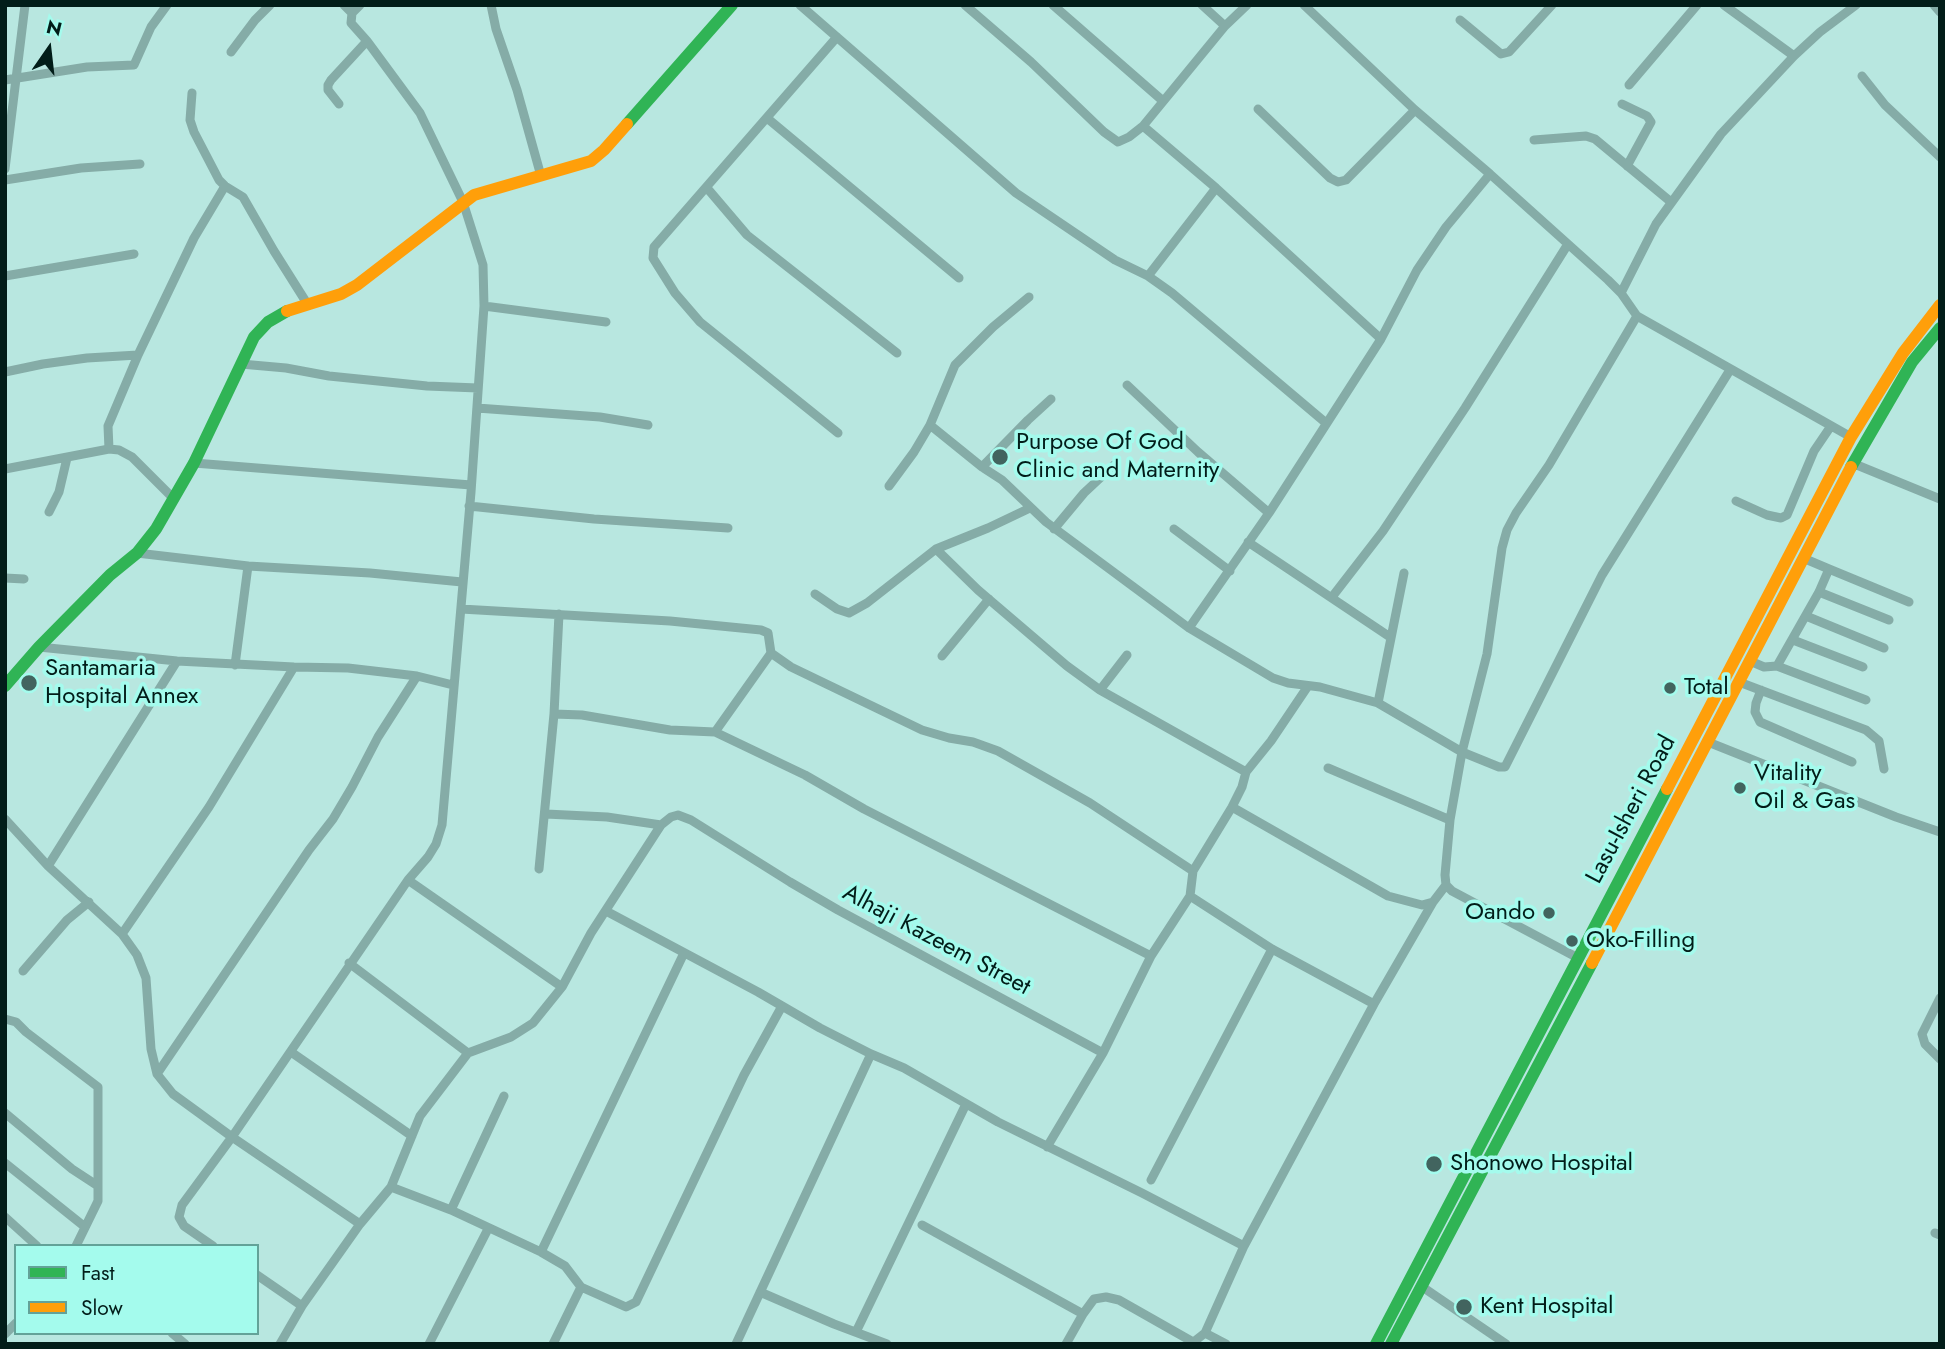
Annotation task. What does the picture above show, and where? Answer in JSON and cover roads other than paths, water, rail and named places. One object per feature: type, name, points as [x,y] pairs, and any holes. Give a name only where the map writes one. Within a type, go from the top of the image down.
[{"type":"main road","points":[[6,683],[156,530],[194,463],[254,337],[268,322],[287,311],[341,294],[357,285],[463,202],[484,191],[591,161],[733,5]]},
{"type":"main road","name":"Lasu-Isheri Road","points":[[1376,1344],[1851,437],[1909,345],[1940,305]]},
{"type":"main road","name":"Lasu-Isheri Road","points":[[1391,1344],[1852,463],[1912,362],[1940,328]]},
{"type":"street","points":[[5,169],[25,5]]},
{"type":"street","points":[[5,80],[87,67],[134,65],[152,27],[167,5]]},
{"type":"street","points":[[231,52],[270,5]]},
{"type":"street","points":[[344,5],[352,13]]},
{"type":"street","points":[[210,1244],[184,1226],[179,1217],[182,1205],[232,1137],[408,880],[428,857],[436,844],[442,825],[477,408],[484,265],[463,202],[420,113],[351,23],[352,13],[360,5]]},
{"type":"street","points":[[491,5],[541,176]]},
{"type":"street","points":[[800,5],[1017,193],[1115,260],[1149,276],[1172,293],[1326,423]]},
{"type":"street","points":[[965,5],[1118,142],[1143,126],[1225,26],[1247,5]]},
{"type":"street","points":[[1053,5],[1163,101]]},
{"type":"street","points":[[1202,5],[1225,26]]},
{"type":"street","points":[[1304,5],[1415,110],[1621,293],[1637,316],[1851,437]]},
{"type":"street","points":[[1460,20],[1501,54],[1510,52],[1552,5]]},
{"type":"street","points":[[1629,85],[1697,5]]},
{"type":"street","points":[[1724,5],[1794,57]]},
{"type":"street","points":[[1621,293],[1657,224],[1721,134],[1820,32],[1856,5]]},
{"type":"street","points":[[1934,5],[1940,12]]},
{"type":"street","points":[[837,37],[654,247],[653,258],[675,293],[699,322],[838,433]]},
{"type":"street","points":[[339,104],[328,90],[328,85],[367,41]]},
{"type":"street","points":[[1862,76],[1885,105],[1940,157]]},
{"type":"street","points":[[192,93],[190,120],[219,180],[243,197],[308,305]]},
{"type":"street","points":[[1622,104],[1647,116],[1651,122],[1627,166]]},
{"type":"street","points":[[1258,109],[1329,178],[1338,182],[1346,180],[1415,110]]},
{"type":"street","points":[[767,118],[959,278]]},
{"type":"street","points":[[1143,126],[1216,188],[1381,339]]},
{"type":"street","points":[[1534,140],[1586,136],[1595,139],[1671,202]]},
{"type":"street","points":[[5,180],[81,168],[140,164]]},
{"type":"street","points":[[1189,628],[1269,513],[1381,339],[1417,270],[1446,227],[1490,174]]},
{"type":"street","points":[[109,449],[108,426],[138,355],[194,238],[225,186]]},
{"type":"street","points":[[707,188],[747,235],[897,353]]},
{"type":"street","points":[[1149,276],[1216,188]]},
{"type":"street","points":[[1332,597],[1383,531],[1465,408],[1568,244]]},
{"type":"street","points":[[5,275],[134,254]]},
{"type":"street","points":[[890,486],[930,425],[955,365],[993,327],[1030,297]]},
{"type":"street","points":[[484,306],[606,322]]},
{"type":"street","points":[[1578,958],[1452,891],[1447,885],[1445,875],[1450,820],[1462,752],[1487,654],[1507,530],[1549,466],[1637,316]]},
{"type":"street","points":[[5,372],[87,358],[138,355]]},
{"type":"street","points":[[241,364],[427,386],[478,388]]},
{"type":"street","points":[[930,425],[1002,480],[1055,529],[1189,628],[1273,678],[1333,690],[1378,703],[1462,752],[1505,767],[1602,575],[1730,370]]},
{"type":"street","points":[[1127,385],[1269,513]]},
{"type":"street","points":[[982,467],[1051,400]]},
{"type":"street","points":[[477,408],[600,417],[648,425]]},
{"type":"street","points":[[1736,501],[1767,515],[1781,518],[1787,515],[1814,451],[1831,426]]},
{"type":"street","points":[[5,469],[109,449],[119,450],[132,457],[174,499]]},
{"type":"street","points":[[49,512],[59,492],[67,458]]},
{"type":"street","points":[[194,463],[471,485]]},
{"type":"street","points":[[1852,463],[1940,499]]},
{"type":"street","points":[[1055,529],[1084,493],[1114,465]]},
{"type":"street","points":[[469,506],[594,519],[728,528]]},
{"type":"street","points":[[815,594],[837,609],[849,613],[867,603],[936,548],[1030,508]]},
{"type":"street","points":[[1174,529],[1230,571]]},
{"type":"street","points":[[1248,542],[1390,637]]},
{"type":"street","points":[[936,548],[989,599],[1067,666],[1100,690],[1246,772]]},
{"type":"street","points":[[137,552],[248,566],[370,573],[462,582]]},
{"type":"street","points":[[1803,558],[1909,602]]},
{"type":"street","points":[[235,664],[248,566]]},
{"type":"street","points":[[1777,666],[1829,569]]},
{"type":"street","points":[[1378,703],[1404,573]]},
{"type":"street","points":[[5,578],[24,579]]},
{"type":"street","points":[[1819,592],[1889,620]]},
{"type":"street","points":[[942,656],[989,599]]},
{"type":"street","points":[[461,609],[670,621],[761,630],[768,633],[771,653],[715,732]]},
{"type":"street","points":[[539,869],[554,714],[559,614]]},
{"type":"street","points":[[1806,616],[1884,648]]},
{"type":"street","points":[[1793,640],[1863,667]]},
{"type":"street","points":[[39,647],[177,661],[348,668],[417,676],[453,685]]},
{"type":"street","points":[[771,653],[791,667],[922,730],[998,751],[1090,803],[1193,871]]},
{"type":"street","points":[[1100,690],[1127,655]]},
{"type":"street","points":[[48,866],[177,661]]},
{"type":"street","points":[[1750,661],[1764,667],[1777,666],[1866,700]]},
{"type":"street","points":[[122,934],[209,807],[294,667]]},
{"type":"street","points":[[157,1074],[309,850],[333,819],[378,737],[417,676]]},
{"type":"street","points":[[1739,682],[1866,730],[1880,741],[1884,769]]},
{"type":"street","points":[[1047,1147],[1103,1052],[1151,956],[1190,896],[1193,871],[1232,807],[1246,772],[1271,741],[1308,686]]},
{"type":"street","points":[[1761,690],[1755,712],[1760,722],[1853,762]]},
{"type":"street","points":[[554,714],[582,715],[670,730],[715,732],[805,775],[864,809],[1151,956]]},
{"type":"street","points":[[1708,741],[1883,812],[1940,832]]},
{"type":"street","points":[[1328,768],[1450,820]]},
{"type":"street","points":[[1232,807],[1388,896],[1422,905],[1433,902]]},
{"type":"street","points":[[280,1344],[360,1224],[391,1187],[420,1116],[468,1053],[526,1029],[539,1016],[562,987],[591,933],[661,825],[607,817],[545,814]]},
{"type":"street","name":"Alhaji Kazeem Street","points":[[661,825],[678,814],[691,820],[838,910],[1103,1052]]},
{"type":"street","points":[[5,820],[48,866],[122,934],[137,955],[146,978],[151,1049],[157,1074],[173,1094],[360,1224]]},
{"type":"street","points":[[408,880],[562,987]]},
{"type":"street","points":[[1066,1344],[1094,1299],[1106,1297],[1119,1300],[1192,1343],[1205,1333],[1244,1246],[1374,1004],[1433,902],[1447,885]]},
{"type":"street","points":[[1190,896],[1272,949],[1374,1004]]},
{"type":"street","points":[[23,971],[66,920],[89,902]]},
{"type":"street","points":[[606,911],[820,1028],[904,1068],[1047,1147],[1244,1246]]},
{"type":"street","points":[[1151,1180],[1272,949]]},
{"type":"street","points":[[541,1252],[684,953]]},
{"type":"street","points":[[349,964],[468,1053]]},
{"type":"street","points":[[1940,998],[1922,1034],[1925,1044],[1940,1059]]},
{"type":"street","points":[[391,1187],[451,1210],[541,1252],[565,1266],[581,1287],[626,1307],[636,1303],[744,1075],[782,1006]]},
{"type":"street","points":[[5,1019],[16,1022],[98,1087],[98,1201],[77,1244]]},
{"type":"street","points":[[291,1052],[412,1136]]},
{"type":"street","points":[[736,1344],[871,1054]]},
{"type":"street","points":[[451,1210],[505,1096]]},
{"type":"street","points":[[856,1332],[966,1104]]},
{"type":"street","points":[[5,1113],[72,1169],[98,1186]]},
{"type":"street","points":[[5,1163],[85,1227]]},
{"type":"street","points":[[5,1217],[35,1244]]},
{"type":"street","points":[[922,1224],[1083,1314]]},
{"type":"street","points":[[429,1344],[488,1229]]},
{"type":"street","points":[[259,1276],[303,1306]]},
{"type":"street","points":[[1421,1286],[1506,1344]]},
{"type":"street","points":[[553,1344],[581,1287]]},
{"type":"street","points":[[760,1292],[887,1344]]},
{"type":"street","points":[[1205,1333],[1226,1344]]},
{"type":"place","name":"Purpose Of God Clinic and Maternity","points":[[1000,457]]},
{"type":"place","name":"Santamaria Hospital Annex","points":[[29,683]]},
{"type":"place","name":"Total","points":[[1670,688]]},
{"type":"place","name":"Vitality Oil & Gas","points":[[1740,788]]},
{"type":"place","name":"Oando","points":[[1549,913]]},
{"type":"place","name":"Oko-Filling","points":[[1572,941]]},
{"type":"place","name":"Shonowo Hospital","points":[[1434,1164]]},
{"type":"place","name":"Kent Hospital","points":[[1464,1307]]}]
